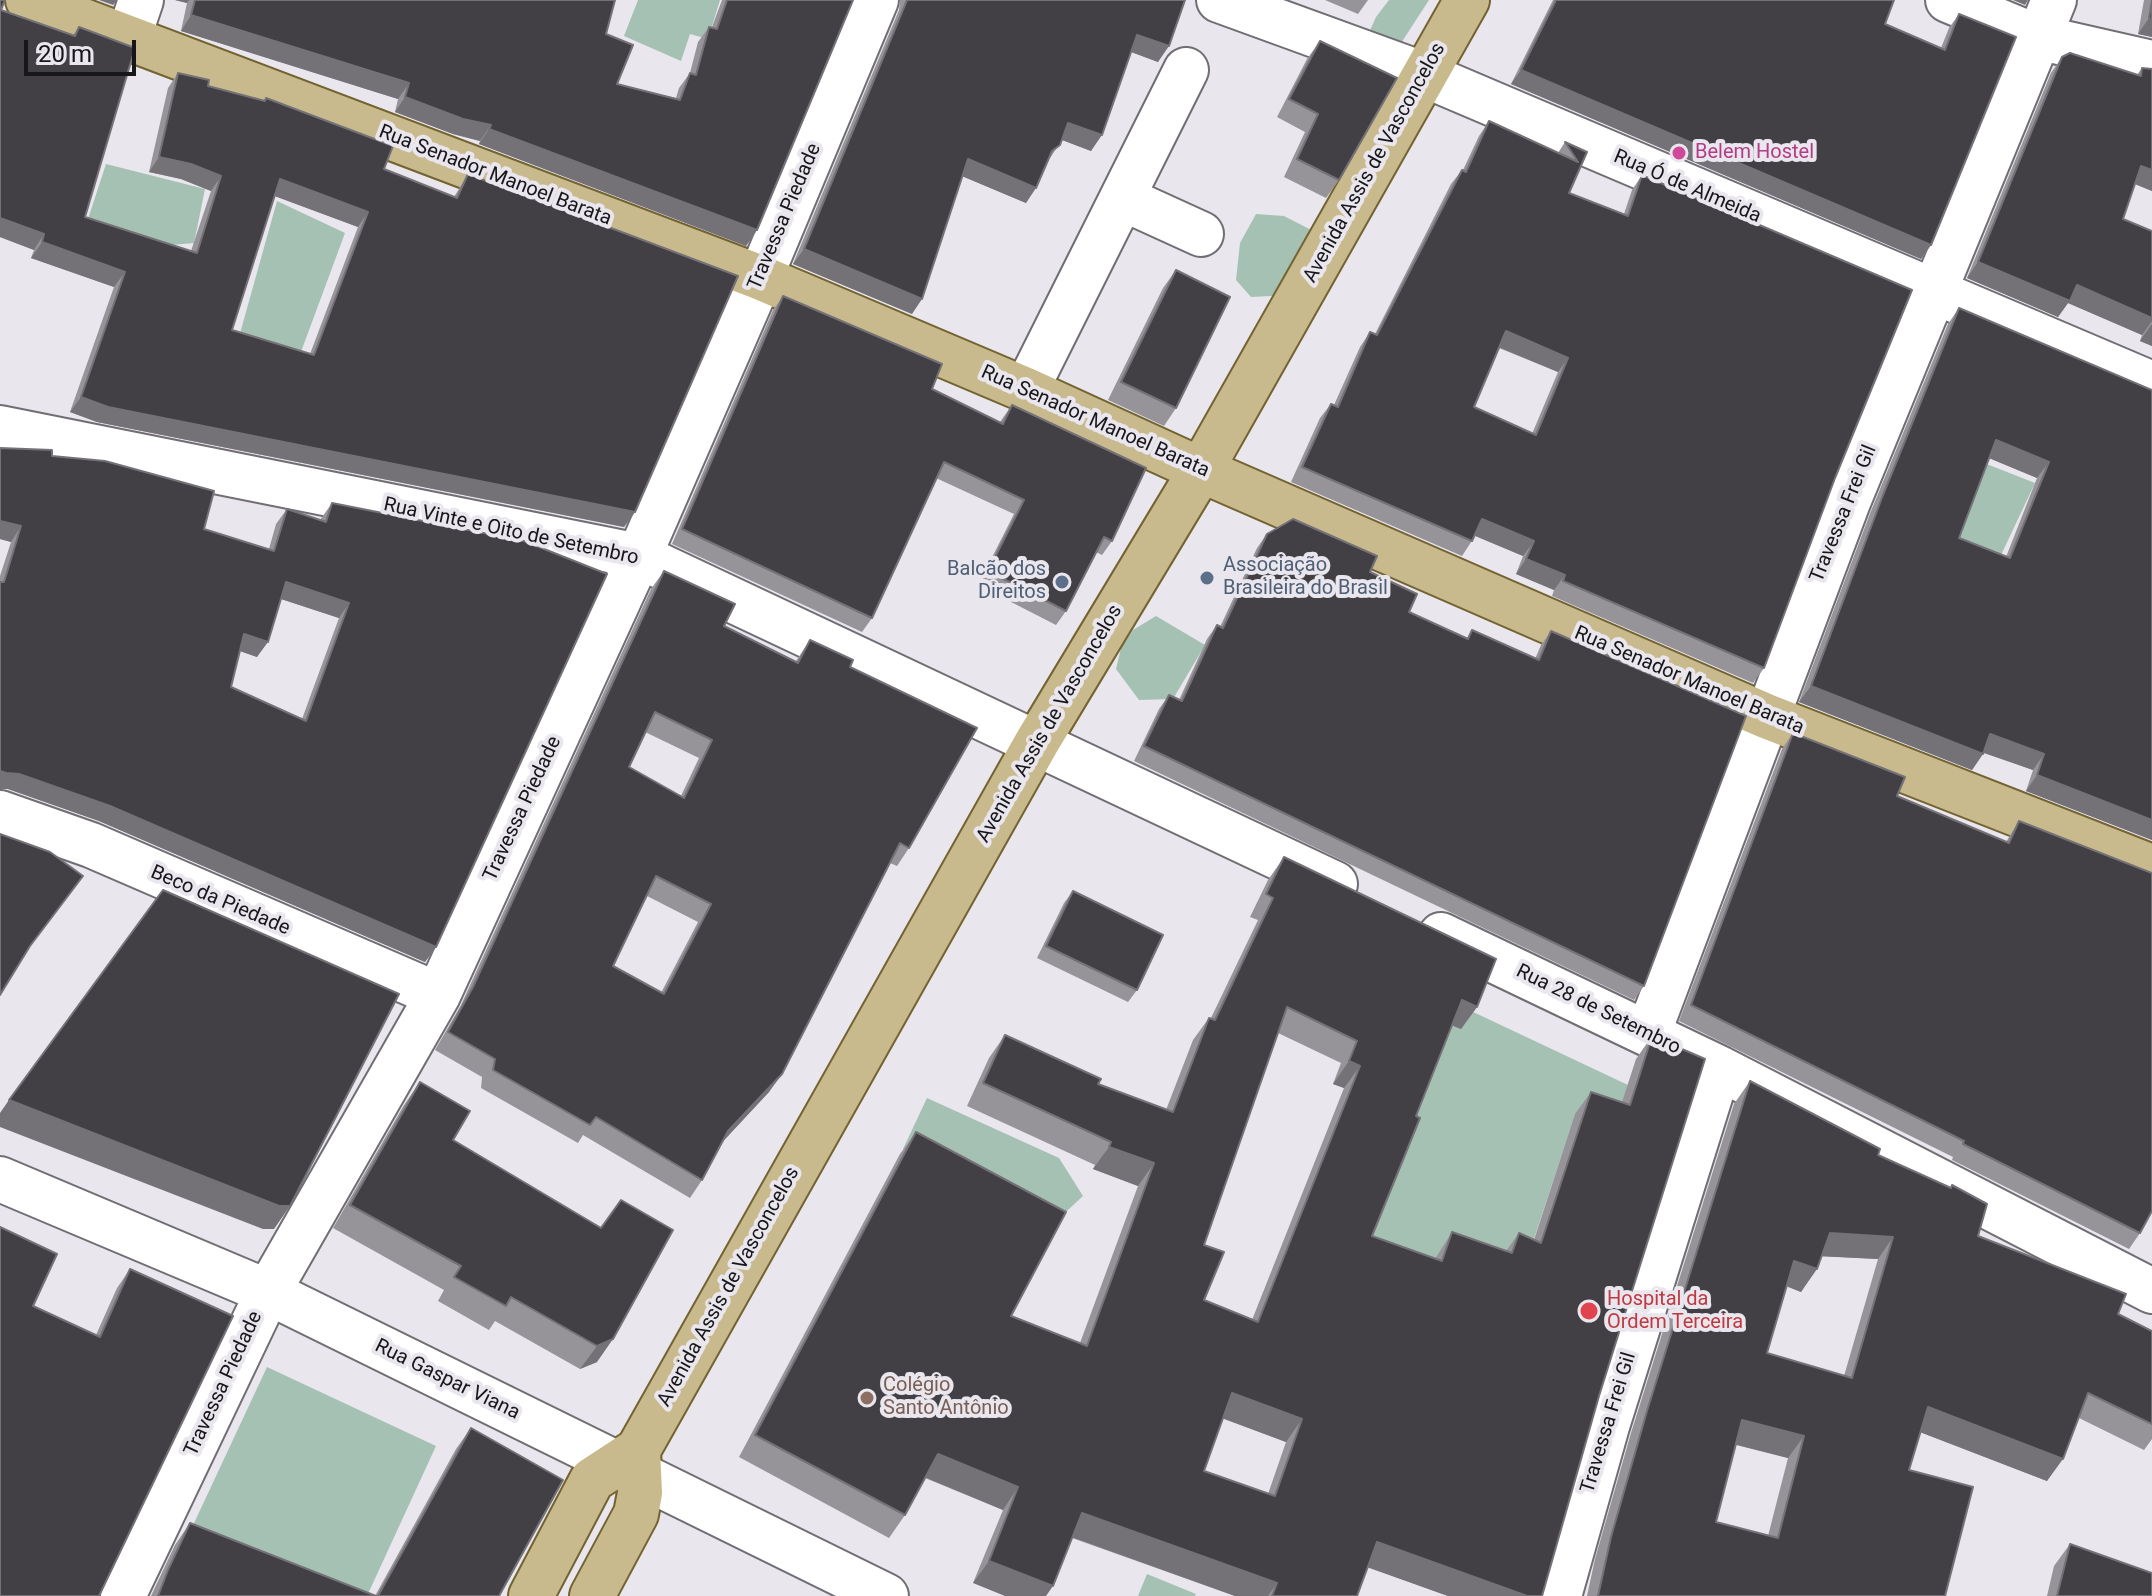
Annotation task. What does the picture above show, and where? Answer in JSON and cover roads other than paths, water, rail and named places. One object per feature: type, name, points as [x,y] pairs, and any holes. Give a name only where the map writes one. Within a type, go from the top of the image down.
[{"type":"main road","name":"Rua Senador Manoel Barata","points":[[28,0],[135,18],[1026,390],[1201,470],[1766,716],[2152,867]]},
{"type":"main road","name":"Avenida Assis de Vasconcelos","points":[[531,1596],[592,1480],[631,1462],[1037,742],[1201,470],[1467,0]]},
{"type":"main road","name":"Avenida Assis de Vasconcelos","points":[[592,1596],[636,1514],[640,1493],[631,1462]]},
{"type":"street","name":"Travessa Piedade","points":[[123,1596],[268,1292],[438,995],[639,556],[876,0]]},
{"type":"street","name":"Rua Ó de Almeida","points":[[1219,0],[1425,75],[2152,384]]},
{"type":"street","points":[[1948,0],[2046,18],[2152,63]]},
{"type":"street","name":"Travessa Frei Gil","points":[[1648,1034],[1848,502],[2046,18]]},
{"type":"street","points":[[1026,390],[1186,70]]},
{"type":"street","points":[[1122,198],[1201,234]]},
{"type":"street","name":"Rua Vinte e Oito de Setembro","points":[[0,428],[639,556],[1037,742]]},
{"type":"street","points":[[1037,742],[1364,898]]},
{"type":"street","name":"Beco da Piedade","points":[[0,813],[91,845],[438,995]]},
{"type":"street","name":"Rua 28 de Setembro","points":[[1407,918],[1719,1068],[2152,1291]]},
{"type":"street","name":"Travessa Frei Gil","points":[[1559,1596],[1607,1426],[1719,1068]]},
{"type":"street","name":"Rua Gaspar Viana","points":[[0,1179],[268,1292],[631,1462],[886,1596]]},
{"type":"place","name":"Belem Hostel","points":[[1679,153]]},
{"type":"place","name":"Associação Brasileira do Brasil","points":[[1207,578]]},
{"type":"place","name":"Balcão dos Direitos","points":[[1062,582]]},
{"type":"place","name":"Hospital da Ordem Terceira","points":[[1589,1311]]},
{"type":"place","name":"Colégio Santo Antônio","points":[[867,1398]]}]
